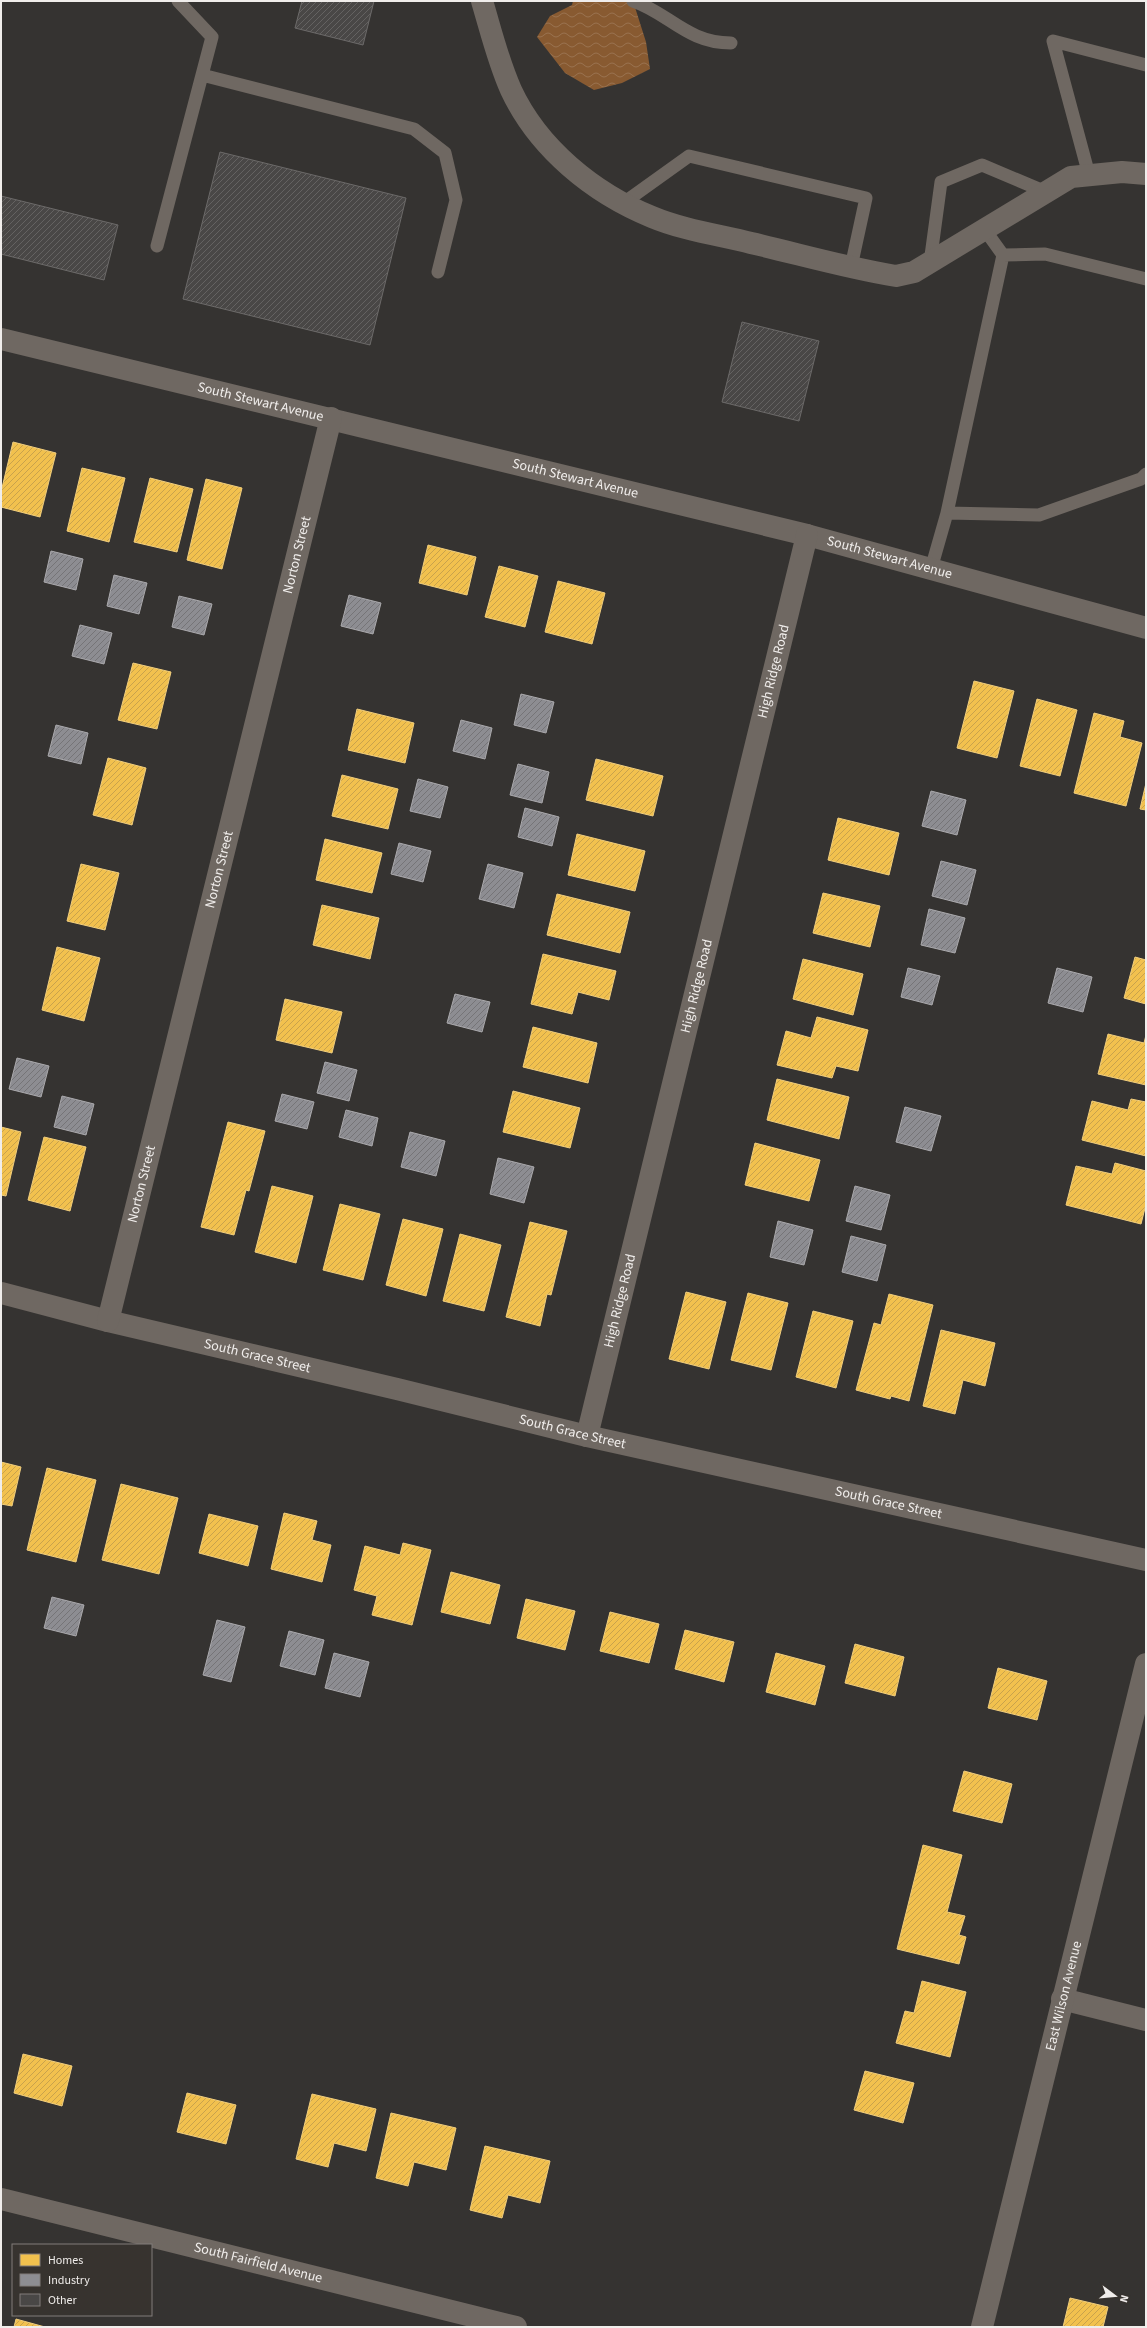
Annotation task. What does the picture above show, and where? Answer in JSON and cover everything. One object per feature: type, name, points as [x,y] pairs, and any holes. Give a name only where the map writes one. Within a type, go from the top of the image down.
[{"type":"street","points":[[482,1],[497,55],[512,91],[531,125],[556,154],[587,180],[622,204],[653,218],[687,228],[896,276],[914,272],[930,263],[1071,177],[1122,172],[1146,174]]},
{"type":"street","name":"South Stewart Avenue","points":[[1,340],[331,418],[807,536],[1146,628]]},
{"type":"street","name":"Norton Street","points":[[108,1321],[331,418]]},
{"type":"street","name":"High Ridge Road","points":[[586,1436],[807,536]]},
{"type":"street","name":"South Grace Street","points":[[1,1293],[108,1321],[397,1389],[586,1436],[1146,1560]]},
{"type":"street","name":"East Wilson Avenue","points":[[982,2327],[1146,1664]]},
{"type":"street","points":[[1062,1999],[1146,2020]]},
{"type":"street","name":"South Fairfield Avenue","points":[[1,2199],[516,2327]]},
{"type":"lane","points":[[157,246],[212,37],[178,1]]},
{"type":"lane","points":[[639,3],[684,31],[718,43],[731,42]]},
{"type":"lane","points":[[1089,175],[1053,42],[1146,65]]},
{"type":"lane","points":[[202,75],[414,129],[445,154],[456,200],[438,272]]},
{"type":"lane","points":[[622,204],[688,156],[866,198],[852,267]]},
{"type":"lane","points":[[930,263],[941,182],[982,165],[1046,192]]},
{"type":"lane","points":[[931,569],[947,513],[1003,255],[985,230]]},
{"type":"lane","points":[[1003,255],[1045,254],[1146,278]]},
{"type":"lane","points":[[947,513],[1039,516],[1141,479],[1146,474]]},
{"type":"water","points":[[573,1],[633,1],[646,42],[650,69],[622,83],[594,90],[565,73],[537,37],[550,16],[572,5]]},
{"type":"building: Homes","points":[[13,442],[56,453],[40,517],[1,507],[1,492]]},
{"type":"building: Homes","points":[[82,468],[125,478],[109,542],[67,531]]},
{"type":"building: Homes","points":[[150,478],[193,489],[177,552],[134,542]]},
{"type":"building: Homes","points":[[206,479],[242,488],[222,569],[187,560]]},
{"type":"building: Homes","points":[[428,545],[476,557],[467,595],[419,583]]},
{"type":"building: Homes","points":[[499,566],[538,576],[525,627],[485,617]]},
{"type":"building: Homes","points":[[558,581],[605,593],[592,644],[545,632]]},
{"type":"building: Homes","points":[[133,663],[171,672],[157,729],[118,720]]},
{"type":"building: Homes","points":[[974,681],[1014,691],[997,758],[957,748]]},
{"type":"building: Homes","points":[[1037,699],[1077,710],[1060,776],[1020,766]]},
{"type":"building: Homes","points":[[357,709],[414,723],[405,763],[348,750]]},
{"type":"building: Homes","points":[[1094,713],[1124,721],[1120,737],[1142,743],[1126,806],[1074,793]]},
{"type":"building: Homes","points":[[108,758],[146,768],[132,825],[93,815]]},
{"type":"building: Homes","points":[[596,759],[663,776],[653,816],[586,800]]},
{"type":"building: Homes","points":[[342,775],[398,789],[388,829],[332,816]]},
{"type":"building: Homes","points":[[1146,783],[1146,810],[1140,809]]},
{"type":"building: Homes","points":[[838,818],[899,833],[889,875],[828,860]]},
{"type":"building: Homes","points":[[577,834],[645,851],[635,891],[568,875]]},
{"type":"building: Homes","points":[[325,839],[382,853],[372,893],[316,880]]},
{"type":"building: Homes","points":[[81,864],[119,873],[105,930],[67,921]]},
{"type":"building: Homes","points":[[823,893],[880,906],[870,947],[813,933]]},
{"type":"building: Homes","points":[[557,894],[630,912],[620,953],[547,935]]},
{"type":"building: Homes","points":[[322,905],[379,918],[370,959],[313,945]]},
{"type":"building: Homes","points":[[57,947],[100,958],[84,1021],[42,1010]]},
{"type":"building: Homes","points":[[543,954],[616,971],[609,1000],[578,992],[572,1014],[531,1004]]},
{"type":"building: Homes","points":[[1135,957],[1146,960],[1146,1004],[1124,998]]},
{"type":"building: Homes","points":[[803,959],[863,974],[853,1015],[793,999]]},
{"type":"building: Homes","points":[[285,999],[342,1012],[332,1053],[276,1040]]},
{"type":"building: Homes","points":[[817,1017],[868,1030],[858,1071],[836,1066],[832,1078],[777,1065],[786,1031],[811,1038]]},
{"type":"building: Homes","points":[[533,1027],[597,1043],[588,1083],[523,1067]]},
{"type":"building: Homes","points":[[1108,1034],[1144,1043],[1146,1035],[1146,1085],[1098,1074]]},
{"type":"building: Homes","points":[[777,1079],[849,1097],[839,1139],[767,1120]]},
{"type":"building: Homes","points":[[513,1091],[580,1108],[570,1148],[503,1132]]},
{"type":"building: Homes","points":[[1131,1099],[1146,1102],[1146,1156],[1082,1140],[1092,1101],[1128,1110]]},
{"type":"building: Homes","points":[[228,1122],[265,1131],[249,1191],[246,1190],[234,1235],[201,1227]]},
{"type":"building: Homes","points":[[1,1127],[21,1132],[6,1196],[1,1195]]},
{"type":"building: Homes","points":[[44,1137],[86,1147],[70,1211],[28,1200]]},
{"type":"building: Homes","points":[[755,1143],[820,1160],[809,1201],[745,1185]]},
{"type":"building: Homes","points":[[1115,1163],[1146,1171],[1146,1204],[1141,1224],[1066,1205],[1076,1166],[1112,1174]]},
{"type":"building: Homes","points":[[272,1186],[313,1196],[296,1263],[255,1252]]},
{"type":"building: Homes","points":[[340,1204],[380,1214],[363,1280],[323,1270]]},
{"type":"building: Homes","points":[[403,1219],[443,1229],[426,1296],[386,1285]]},
{"type":"building: Homes","points":[[530,1222],[567,1231],[551,1295],[547,1294],[540,1326],[506,1317]]},
{"type":"building: Homes","points":[[460,1234],[501,1245],[484,1311],[443,1301]]},
{"type":"building: Homes","points":[[686,1292],[726,1302],[709,1369],[669,1359]]},
{"type":"building: Homes","points":[[748,1293],[788,1303],[771,1370],[731,1360]]},
{"type":"building: Homes","points":[[889,1294],[933,1305],[909,1401],[891,1396],[890,1399],[856,1390],[874,1323],[881,1325]]},
{"type":"building: Homes","points":[[813,1311],[853,1321],[836,1388],[796,1377]]},
{"type":"building: Homes","points":[[941,1330],[995,1343],[985,1386],[963,1380],[955,1414],[923,1406]]},
{"type":"building: Homes","points":[[1,1462],[21,1467],[12,1506],[1,1504]]},
{"type":"building: Homes","points":[[47,1468],[96,1480],[76,1562],[27,1550]]},
{"type":"building: Homes","points":[[121,1484],[178,1498],[159,1574],[102,1560]]},
{"type":"building: Homes","points":[[284,1513],[317,1521],[312,1540],[331,1545],[322,1582],[271,1569]]},
{"type":"building: Homes","points":[[209,1514],[258,1526],[248,1566],[199,1553]]},
{"type":"building: Homes","points":[[403,1543],[431,1550],[412,1625],[372,1615],[377,1596],[354,1590],[365,1546],[400,1555]]},
{"type":"building: Homes","points":[[451,1572],[500,1585],[490,1624],[441,1612]]},
{"type":"building: Homes","points":[[526,1599],[575,1611],[565,1650],[517,1638]]},
{"type":"building: Homes","points":[[610,1612],[659,1624],[649,1663],[600,1651]]},
{"type":"building: Homes","points":[[685,1630],[734,1642],[724,1682],[675,1669]]},
{"type":"building: Homes","points":[[855,1644],[904,1657],[895,1696],[845,1683]]},
{"type":"building: Homes","points":[[776,1653],[825,1666],[815,1705],[766,1692]]},
{"type":"building: Homes","points":[[998,1668],[1047,1681],[1037,1720],[988,1708]]},
{"type":"building: Homes","points":[[964,1771],[1012,1784],[1002,1823],[953,1811]]},
{"type":"building: Homes","points":[[923,1845],[962,1855],[947,1912],[965,1916],[959,1935],[966,1937],[959,1964],[897,1949]]},
{"type":"building: Homes","points":[[922,1981],[966,1992],[950,2057],[896,2043],[905,2011],[914,2013]]},
{"type":"building: Homes","points":[[23,2054],[72,2066],[62,2106],[14,2093]]},
{"type":"building: Homes","points":[[865,2071],[914,2083],[903,2123],[854,2110]]},
{"type":"building: Homes","points":[[187,2093],[236,2105],[226,2144],[177,2132]]},
{"type":"building: Homes","points":[[312,2094],[376,2109],[366,2151],[334,2143],[328,2167],[296,2159]]},
{"type":"building: Homes","points":[[391,2113],[456,2128],[446,2170],[414,2162],[408,2186],[376,2178]]},
{"type":"building: Homes","points":[[485,2146],[550,2161],[540,2203],[508,2195],[502,2218],[470,2210]]},
{"type":"building: Homes","points":[[1070,2298],[1108,2307],[1103,2327],[1063,2327]]},
{"type":"building: Homes","points":[[16,2319],[45,2327],[14,2327]]},
{"type":"building: Industry","points":[[51,551],[83,559],[76,590],[44,582]]},
{"type":"building: Industry","points":[[114,575],[147,583],[139,614],[107,606]]},
{"type":"building: Industry","points":[[349,595],[381,603],[373,634],[341,626]]},
{"type":"building: Industry","points":[[179,596],[212,604],[204,635],[172,627]]},
{"type":"building: Industry","points":[[80,625],[112,633],[104,664],[72,656]]},
{"type":"building: Industry","points":[[521,694],[554,702],[546,733],[514,725]]},
{"type":"building: Industry","points":[[461,720],[492,728],[485,759],[453,751]]},
{"type":"building: Industry","points":[[56,725],[88,733],[81,764],[48,756]]},
{"type":"building: Industry","points":[[518,764],[549,772],[542,803],[510,795]]},
{"type":"building: Industry","points":[[418,779],[448,787],[440,818],[410,811]]},
{"type":"building: Industry","points":[[931,791],[966,800],[957,835],[922,826]]},
{"type":"building: Industry","points":[[525,808],[559,817],[552,846],[518,837]]},
{"type":"building: Industry","points":[[399,843],[431,851],[423,882],[391,874]]},
{"type":"building: Industry","points":[[941,861],[976,870],[967,905],[932,896]]},
{"type":"building: Industry","points":[[488,864],[523,873],[514,908],[479,899]]},
{"type":"building: Industry","points":[[929,909],[965,918],[955,953],[921,945]]},
{"type":"building: Industry","points":[[908,968],[940,976],[932,1005],[901,997]]},
{"type":"building: Industry","points":[[1057,968],[1092,977],[1083,1012],[1048,1003]]},
{"type":"building: Industry","points":[[455,994],[490,1002],[482,1032],[447,1023]]},
{"type":"building: Industry","points":[[17,1058],[49,1066],[41,1097],[9,1089]]},
{"type":"building: Industry","points":[[325,1062],[357,1070],[349,1101],[317,1093]]},
{"type":"building: Industry","points":[[282,1094],[314,1102],[307,1129],[275,1121]]},
{"type":"building: Industry","points":[[62,1096],[94,1104],[86,1135],[54,1127]]},
{"type":"building: Industry","points":[[905,1107],[941,1116],[931,1151],[896,1142]]},
{"type":"building: Industry","points":[[346,1110],[378,1118],[372,1146],[339,1137]]},
{"type":"building: Industry","points":[[410,1132],[445,1141],[436,1176],[401,1167]]},
{"type":"building: Industry","points":[[498,1158],[534,1167],[524,1203],[490,1194]]},
{"type":"building: Industry","points":[[855,1186],[890,1195],[881,1230],[846,1221]]},
{"type":"building: Industry","points":[[778,1221],[813,1230],[804,1265],[770,1257]]},
{"type":"building: Industry","points":[[851,1236],[886,1245],[877,1281],[842,1272]]},
{"type":"building: Industry","points":[[52,1597],[84,1605],[76,1636],[44,1628]]},
{"type":"building: Industry","points":[[217,1620],[245,1627],[231,1682],[203,1675]]},
{"type":"building: Industry","points":[[289,1631],[324,1640],[315,1675],[280,1666]]},
{"type":"building: Industry","points":[[334,1653],[369,1662],[360,1697],[325,1688]]},
{"type":"building: Other","points":[[302,1],[374,1],[363,45],[295,28]]},
{"type":"building: Other","points":[[220,152],[406,198],[370,345],[183,299]]},
{"type":"building: Other","points":[[1,196],[118,225],[104,280],[1,254]]},
{"type":"building: Other","points":[[742,322],[819,341],[799,421],[722,402]]}]
